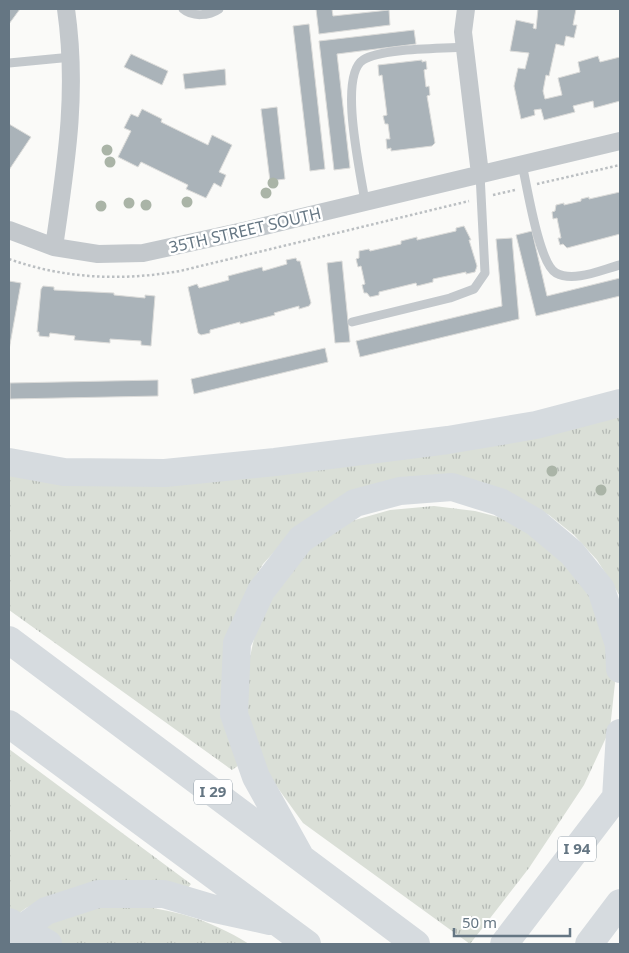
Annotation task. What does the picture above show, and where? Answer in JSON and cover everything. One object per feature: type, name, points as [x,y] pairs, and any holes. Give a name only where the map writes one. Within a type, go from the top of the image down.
[{"type":"highway","points":[[9,462],[64,472],[165,473],[275,462],[448,440],[536,425],[620,403]]},
{"type":"highway","points":[[301,858],[256,777],[234,714],[237,643],[260,591],[301,539],[355,503],[400,491],[452,487],[500,502],[535,522],[572,553],[600,589],[619,644],[620,669]]},
{"type":"highway","name":"I 29","points":[[9,640],[416,944]]},
{"type":"highway","points":[[9,724],[307,944]]},
{"type":"highway","points":[[618,795],[620,733]]},
{"type":"highway","name":"I 94","points":[[504,944],[618,795]]},
{"type":"highway","points":[[9,938],[46,910],[98,894],[164,894],[211,908],[279,923]]},
{"type":"highway","points":[[591,941],[620,903]]},
{"type":"highway","points":[[9,922],[48,944]]},
{"type":"street","points":[[54,247],[70,139],[72,57],[66,9]]},
{"type":"street","points":[[466,9],[463,32],[480,174]]},
{"type":"street","name":"35TH STREET SOUTH","points":[[9,230],[54,247],[98,254],[143,253],[620,141]]},
{"type":"lane","points":[[183,9],[192,15],[209,13],[219,9]]},
{"type":"lane","points":[[365,202],[350,99],[352,74],[362,60],[382,53],[465,47]]},
{"type":"lane","points":[[9,63],[72,57]]},
{"type":"lane","points":[[522,164],[540,246],[548,266],[557,274],[576,276],[620,265]]},
{"type":"lane","points":[[352,322],[450,298],[474,289],[485,273],[480,174]]},
{"type":"path","points":[[9,259],[30,266],[89,277],[149,277],[620,165]]},
{"type":"green space","points":[[620,414],[620,596],[597,560],[574,535],[549,515],[515,497],[449,480],[286,539],[263,564],[247,590],[239,765],[232,770],[9,610],[9,475],[64,481]]},
{"type":"green space","points":[[434,506],[475,511],[518,522],[541,537],[589,593],[607,631],[615,683],[610,729],[584,785],[529,868],[470,944],[303,823],[267,773],[245,704],[248,666],[255,634],[270,593],[295,562],[320,539],[348,522],[390,510]]},
{"type":"green space","points":[[9,749],[191,884],[186,890],[47,899],[26,908],[9,921]]},
{"type":"green space","points":[[126,904],[190,916],[234,935],[249,944],[15,944],[44,924],[92,907]]},
{"type":"building","points":[[9,9],[20,9],[9,24]]},
{"type":"building","points":[[316,9],[332,9],[333,16],[389,10],[390,25],[319,34]]},
{"type":"building","points":[[538,9],[576,9],[573,25],[577,25],[574,38],[566,36],[564,46],[556,44],[549,76],[546,75],[543,91],[545,99],[562,95],[558,78],[580,72],[578,62],[598,56],[600,62],[620,57],[620,101],[594,108],[593,101],[573,106],[575,112],[544,120],[541,109],[534,110],[535,115],[521,119],[514,86],[518,68],[525,69],[529,53],[510,51],[516,20],[534,24],[533,28],[536,29]]},
{"type":"building","points":[[309,24],[325,169],[310,171],[293,26]]},
{"type":"building","points":[[414,30],[416,44],[337,54],[350,168],[334,170],[319,41]]},
{"type":"building","points":[[131,54],[168,71],[162,85],[124,67]]},
{"type":"building","points":[[422,60],[422,62],[426,61],[427,69],[424,70],[426,87],[429,86],[430,95],[427,96],[435,143],[432,146],[391,151],[391,148],[387,149],[386,139],[390,139],[388,124],[385,124],[383,116],[387,115],[382,75],[379,76],[378,65]]},
{"type":"building","points":[[225,69],[226,85],[185,89],[183,74]]},
{"type":"building","points":[[277,107],[285,179],[270,181],[261,109]]},
{"type":"building","points":[[142,109],[162,119],[161,122],[208,145],[212,135],[232,145],[219,172],[226,175],[221,187],[214,183],[206,198],[186,189],[188,185],[141,162],[138,167],[118,157],[131,131],[124,128],[131,114],[138,117]]},
{"type":"building","points":[[9,124],[31,137],[9,170]]},
{"type":"building","points":[[620,192],[620,234],[567,248],[563,244],[560,245],[558,238],[561,238],[557,218],[553,219],[552,212],[555,211],[556,205],[564,203],[564,205],[589,197],[589,199]]},
{"type":"building","points":[[464,226],[471,240],[469,240],[477,266],[475,272],[433,279],[433,282],[417,286],[416,283],[379,292],[379,295],[370,297],[367,293],[364,293],[362,285],[365,284],[361,266],[358,267],[356,259],[359,258],[359,251],[369,249],[370,251],[401,244],[401,241],[417,237],[417,240],[456,231],[456,228]]},
{"type":"building","points":[[532,231],[547,296],[620,278],[620,296],[536,316],[516,235]]},
{"type":"building","points":[[512,238],[519,319],[360,357],[356,341],[502,306],[496,239]]},
{"type":"building","points":[[296,258],[297,261],[300,261],[311,303],[309,306],[299,309],[299,306],[274,313],[275,315],[210,330],[210,333],[201,335],[198,333],[188,287],[197,284],[199,288],[229,280],[228,276],[262,267],[263,271],[287,264],[286,260]]},
{"type":"building","points":[[342,261],[350,342],[335,343],[327,263]]},
{"type":"building","points":[[9,281],[21,283],[9,350]]},
{"type":"building","points":[[43,286],[54,287],[54,290],[114,293],[114,295],[145,298],[145,295],[155,296],[151,346],[141,345],[141,341],[110,339],[110,343],[74,340],[75,336],[50,333],[49,337],[39,336],[39,332],[37,332],[41,289]]},
{"type":"building","points":[[325,348],[328,362],[194,394],[191,379]]},
{"type":"building","points":[[158,380],[158,396],[10,399],[10,383]]}]
